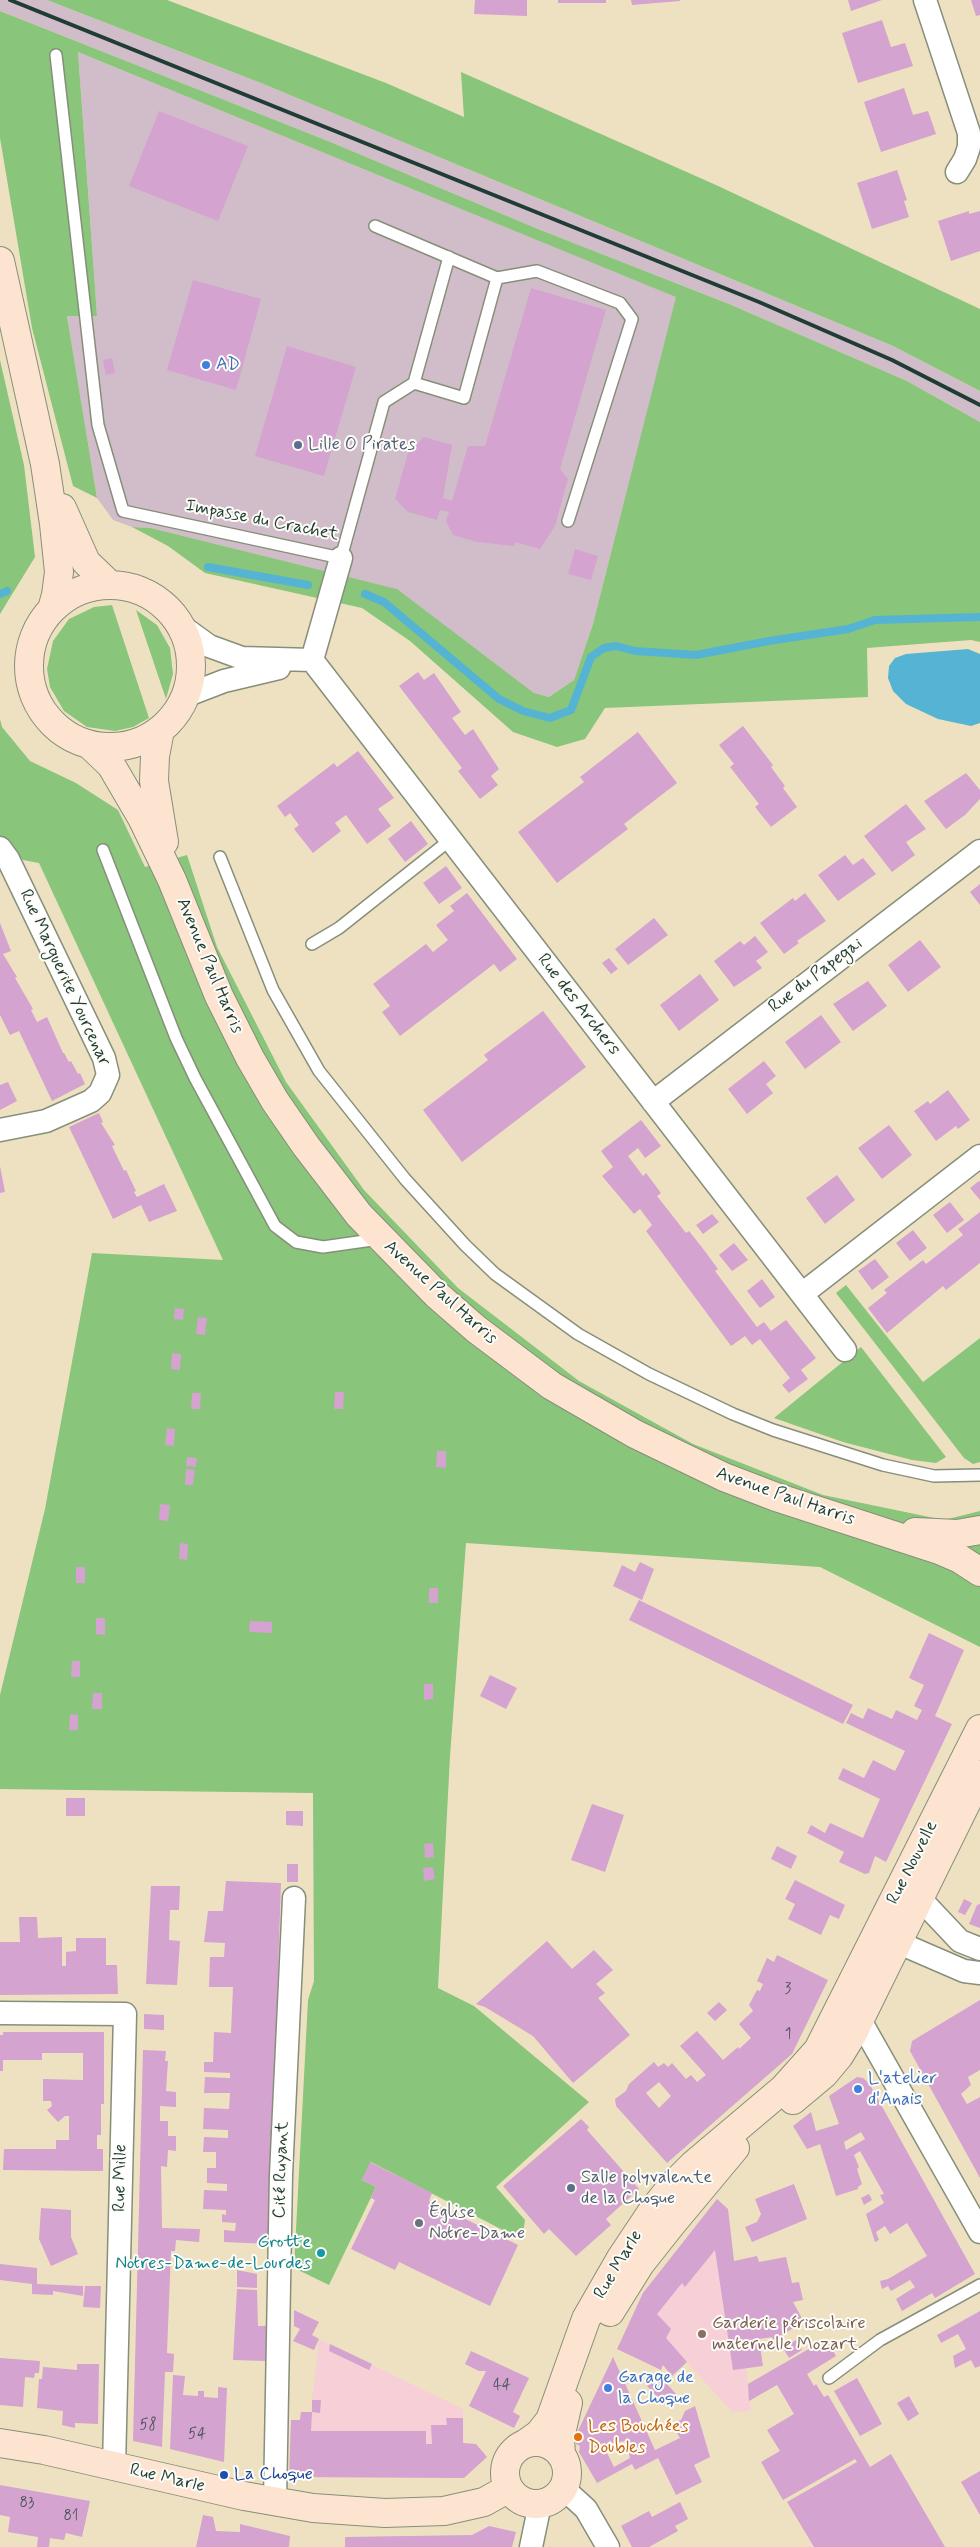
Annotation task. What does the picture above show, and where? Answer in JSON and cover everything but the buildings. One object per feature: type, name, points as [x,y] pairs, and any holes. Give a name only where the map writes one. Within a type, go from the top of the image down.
[{"type":"main road","name":"Avenue Paul Harris","points":[[0,262],[45,464],[59,572],[52,609]]},
{"type":"main road","name":"Avenue Paul Harris","points":[[45,464],[77,546],[86,562],[110,585]]},
{"type":"main road","name":"Avenue Paul Harris","points":[[110,585],[135,589],[150,596],[164,606],[180,625],[190,656],[190,680],[185,696],[172,718],[160,730],[146,739],[122,747],[90,745],[67,735],[54,725],[43,712],[32,690],[28,665],[32,642],[38,628],[52,609],[79,591],[110,585]]},
{"type":"main road","name":"Avenue Paul Harris","points":[[160,730],[154,756],[154,781],[172,880]]},
{"type":"main road","name":"Avenue Paul Harris","points":[[90,745],[111,765],[126,788],[172,880],[208,974],[257,1071],[306,1146],[380,1238],[436,1295],[476,1329],[552,1386],[592,1411],[668,1451],[724,1477],[776,1497],[874,1527],[938,1550],[960,1559],[980,1572]]},
{"type":"main road","name":"Avenue Paul Harris","points":[[874,1527],[938,1534],[957,1534],[980,1530]]},
{"type":"main road","name":"Rue Nouvelle","points":[[860,2020],[888,1938],[909,1895],[980,1729]]},
{"type":"main road","name":"Rue Nouvelle","points":[[909,1895],[980,1775]]},
{"type":"main road","name":"Rue Nouvelle","points":[[846,1996],[888,1938]]},
{"type":"main road","name":"Rue Marle","points":[[525,2444],[539,2434],[550,2420],[586,2319],[621,2258],[653,2210],[672,2186],[693,2165],[758,2111],[801,2070],[818,2050],[846,1996]]},
{"type":"main road","name":"Rue Marle","points":[[562,2455],[562,2425],[581,2366],[606,2319],[640,2264],[688,2202],[744,2139],[824,2074],[839,2056],[860,2020]]},
{"type":"main road","name":"Rue Marle","points":[[0,2442],[44,2450],[210,2489],[332,2510],[415,2513],[444,2511],[484,2502],[509,2488]]},
{"type":"main road","points":[[545,2443],[562,2455],[567,2470],[563,2488],[554,2498],[540,2504],[522,2501],[509,2488],[505,2476],[506,2464],[515,2450],[525,2444],[545,2443]]},
{"type":"street","points":[[925,0],[969,133],[969,148],[957,172]]},
{"type":"street","points":[[312,660],[341,558]]},
{"type":"street","points":[[180,625],[209,646],[242,658],[312,660]]},
{"type":"street","points":[[185,696],[224,681],[312,660]]},
{"type":"street","name":"Rue des Archers","points":[[312,660],[845,1350]]},
{"type":"street","name":"Rue Marguerite Yourcenar","points":[[0,848],[8,859],[104,1058],[108,1075],[100,1093],[84,1104],[46,1121],[0,1130]]},
{"type":"street","name":"Rue du Papegai","points":[[653,1102],[980,851]]},
{"type":"street","points":[[802,1294],[980,1156]]},
{"type":"street","points":[[909,1895],[960,1941],[980,1948]]},
{"type":"street","name":"Cité Ruyant","points":[[275,2501],[281,2175],[294,1898]]},
{"type":"street","points":[[888,1938],[964,1971],[980,1973]]},
{"type":"street","points":[[846,1996],[980,2232]]},
{"type":"street","name":"Rue Mille","points":[[0,2013],[125,2014],[114,2466]]},
{"type":"street","points":[[563,2488],[586,2509],[608,2547]]},
{"type":"street","points":[[531,2547],[540,2504]]},
{"type":"lane","name":"Impasse du Crachet","points":[[56,55],[98,425],[123,511],[341,558],[384,402],[414,383]]},
{"type":"lane","points":[[375,226],[496,278],[537,271],[620,303],[632,319],[568,521]]},
{"type":"lane","points":[[448,257],[414,383],[464,398],[496,278]]},
{"type":"lane","points":[[312,944],[339,928],[450,840]]},
{"type":"lane","points":[[102,850],[176,1038],[195,1078],[275,1226],[296,1242],[323,1247],[380,1238]]},
{"type":"lane","points":[[220,857],[273,990],[319,1071],[405,1179],[465,1245],[501,1279],[578,1334],[649,1374],[742,1418],[840,1453],[883,1464],[934,1476],[980,1475]]},
{"type":"lane","points":[[829,2378],[880,2340],[980,2285]]},
{"type":"shaded area","points":[[0,0],[47,0],[261,83],[893,346],[980,391],[980,422],[907,381],[729,304],[538,229],[328,141],[0,11]]},
{"type":"shaded area","points":[[78,52],[677,297],[593,624],[574,680],[549,697],[534,693],[396,589],[151,528],[132,527],[113,520],[97,498],[67,316],[97,316]]},
{"type":"shaded area","name":"Garderie périscolaire maternelle Mozart","points":[[717,2199],[728,2209],[751,2411],[732,2412],[636,2306],[643,2293]]},
{"type":"shaded area","points":[[319,2339],[463,2409],[464,2478],[310,2477],[312,2400]]},
{"type":"green space","points":[[47,0],[167,0],[386,83],[464,117],[461,72],[716,185],[980,309],[980,391],[893,346],[261,83]]},
{"type":"green space","points":[[0,11],[328,141],[538,229],[729,304],[907,381],[980,422],[980,642],[971,640],[867,648],[868,697],[605,708],[585,739],[557,747],[513,732],[410,641],[362,608],[205,573],[168,546],[132,527],[151,528],[397,589],[534,693],[549,697],[574,680],[593,624],[676,297],[78,52],[97,316],[67,316],[97,498],[73,486],[32,328],[0,138]]},
{"type":"green space","points":[[0,360],[24,465],[35,557],[0,614]]},
{"type":"green space","points":[[112,605],[149,718],[133,727],[115,731],[87,727],[64,711],[50,687],[47,669],[53,641],[69,619],[94,607]]},
{"type":"green space","points":[[136,610],[157,625],[170,648],[173,674],[166,699]]},
{"type":"green space","points":[[0,719],[2,727],[30,761],[76,783],[118,810],[145,867],[187,855],[217,947],[286,1082],[364,1190],[458,1288],[579,1381],[693,1444],[823,1495],[944,1520],[980,1511],[980,1647],[820,1567],[466,1543],[450,1756],[438,1988],[474,2006],[589,2102],[496,2187],[525,2220],[522,2240],[371,2162],[362,2180],[376,2187],[329,2285],[294,2268],[308,2000],[314,1981],[313,1793],[0,1789],[0,1695],[45,1509],[92,1253],[223,1260],[39,863],[23,860],[4,837],[0,836]]},
{"type":"green space","points":[[846,1285],[923,1382],[980,1338],[980,1462],[973,1464],[964,1458],[836,1293]]},
{"type":"green space","points":[[861,1347],[946,1457],[936,1463],[912,1460],[843,1442],[774,1418]]},
{"type":"water","points":[[968,649],[980,654],[980,723],[971,726],[938,719],[906,704],[893,691],[888,678],[889,666],[895,658],[906,654]]},
{"type":"waterway","points":[[208,567],[308,585]]},
{"type":"waterway","points":[[0,594],[7,591]]},
{"type":"waterway","points":[[365,594],[384,602],[499,699],[523,711],[550,718],[571,710],[591,657],[604,648],[616,646],[635,651],[696,655],[848,629],[875,620],[980,617]]},
{"type":"railway","points":[[10,0],[759,302],[892,360],[980,405]]},
{"type":"place","name":"AD","points":[[206,365]]},
{"type":"place","name":"Lille O Pirates","points":[[298,445]]},
{"type":"place","name":"L'atelier d'Anais","points":[[858,2089]]},
{"type":"place","name":"Salle polyvalente de la Choque","points":[[571,2188]]},
{"type":"place","name":"Église Notre-Dame","points":[[419,2223]]},
{"type":"place","name":"Grotte Notres-Dame-de-Lourdes","points":[[321,2253]]},
{"type":"place","name":"Garderie périscolaire maternelle Mozart","points":[[702,2334]]},
{"type":"place","name":"Garage de la Choque","points":[[608,2388]]},
{"type":"place","name":"Les Bouchées Doubles","points":[[578,2437]]},
{"type":"place","name":"La Choque","points":[[224,2475]]}]
